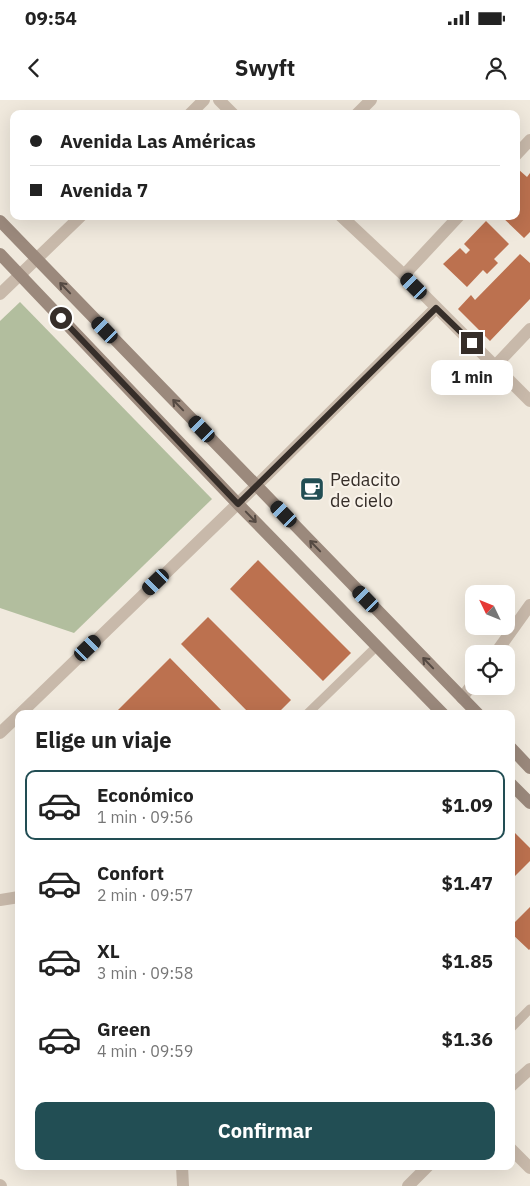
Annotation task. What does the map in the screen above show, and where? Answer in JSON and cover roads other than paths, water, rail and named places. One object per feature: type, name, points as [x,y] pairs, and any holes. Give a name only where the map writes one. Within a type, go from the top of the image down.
[{"type":"main road","points":[[0,221],[474,710]]},
{"type":"main road","points":[[0,254],[238,504],[439,710]]},
{"type":"main road","points":[[515,752],[530,768]]},
{"type":"main road","points":[[515,788],[530,803]]},
{"type":"street","points":[[194,110],[204,100]]},
{"type":"street","points":[[219,100],[229,110]]},
{"type":"street","points":[[362,110],[371,100]]},
{"type":"street","points":[[520,151],[530,140]]},
{"type":"street","points":[[0,294],[77,220]]},
{"type":"street","points":[[345,220],[404,275],[530,401]]},
{"type":"street","points":[[404,275],[455,220]]},
{"type":"street","points":[[23,710],[238,504],[436,308]]},
{"type":"street","points":[[495,366],[530,329]]},
{"type":"street","points":[[502,645],[530,606]]},
{"type":"street","points":[[462,698],[465,694]]},
{"type":"street","points":[[0,732],[15,718]]},
{"type":"street","points":[[0,900],[15,898]]},
{"type":"street","points":[[515,1082],[530,1069]]},
{"type":"street","points":[[515,1153],[530,1168]]},
{"type":"street","points":[[182,1170],[183,1186]]},
{"type":"street","points":[[408,1186],[424,1170]]},
{"type":"lane","points":[[311,710],[377,646]]},
{"type":"lane","points":[[515,1024],[530,1009]]},
{"type":"place","name":"Pedacito de cielo","points":[[312,489]]}]
